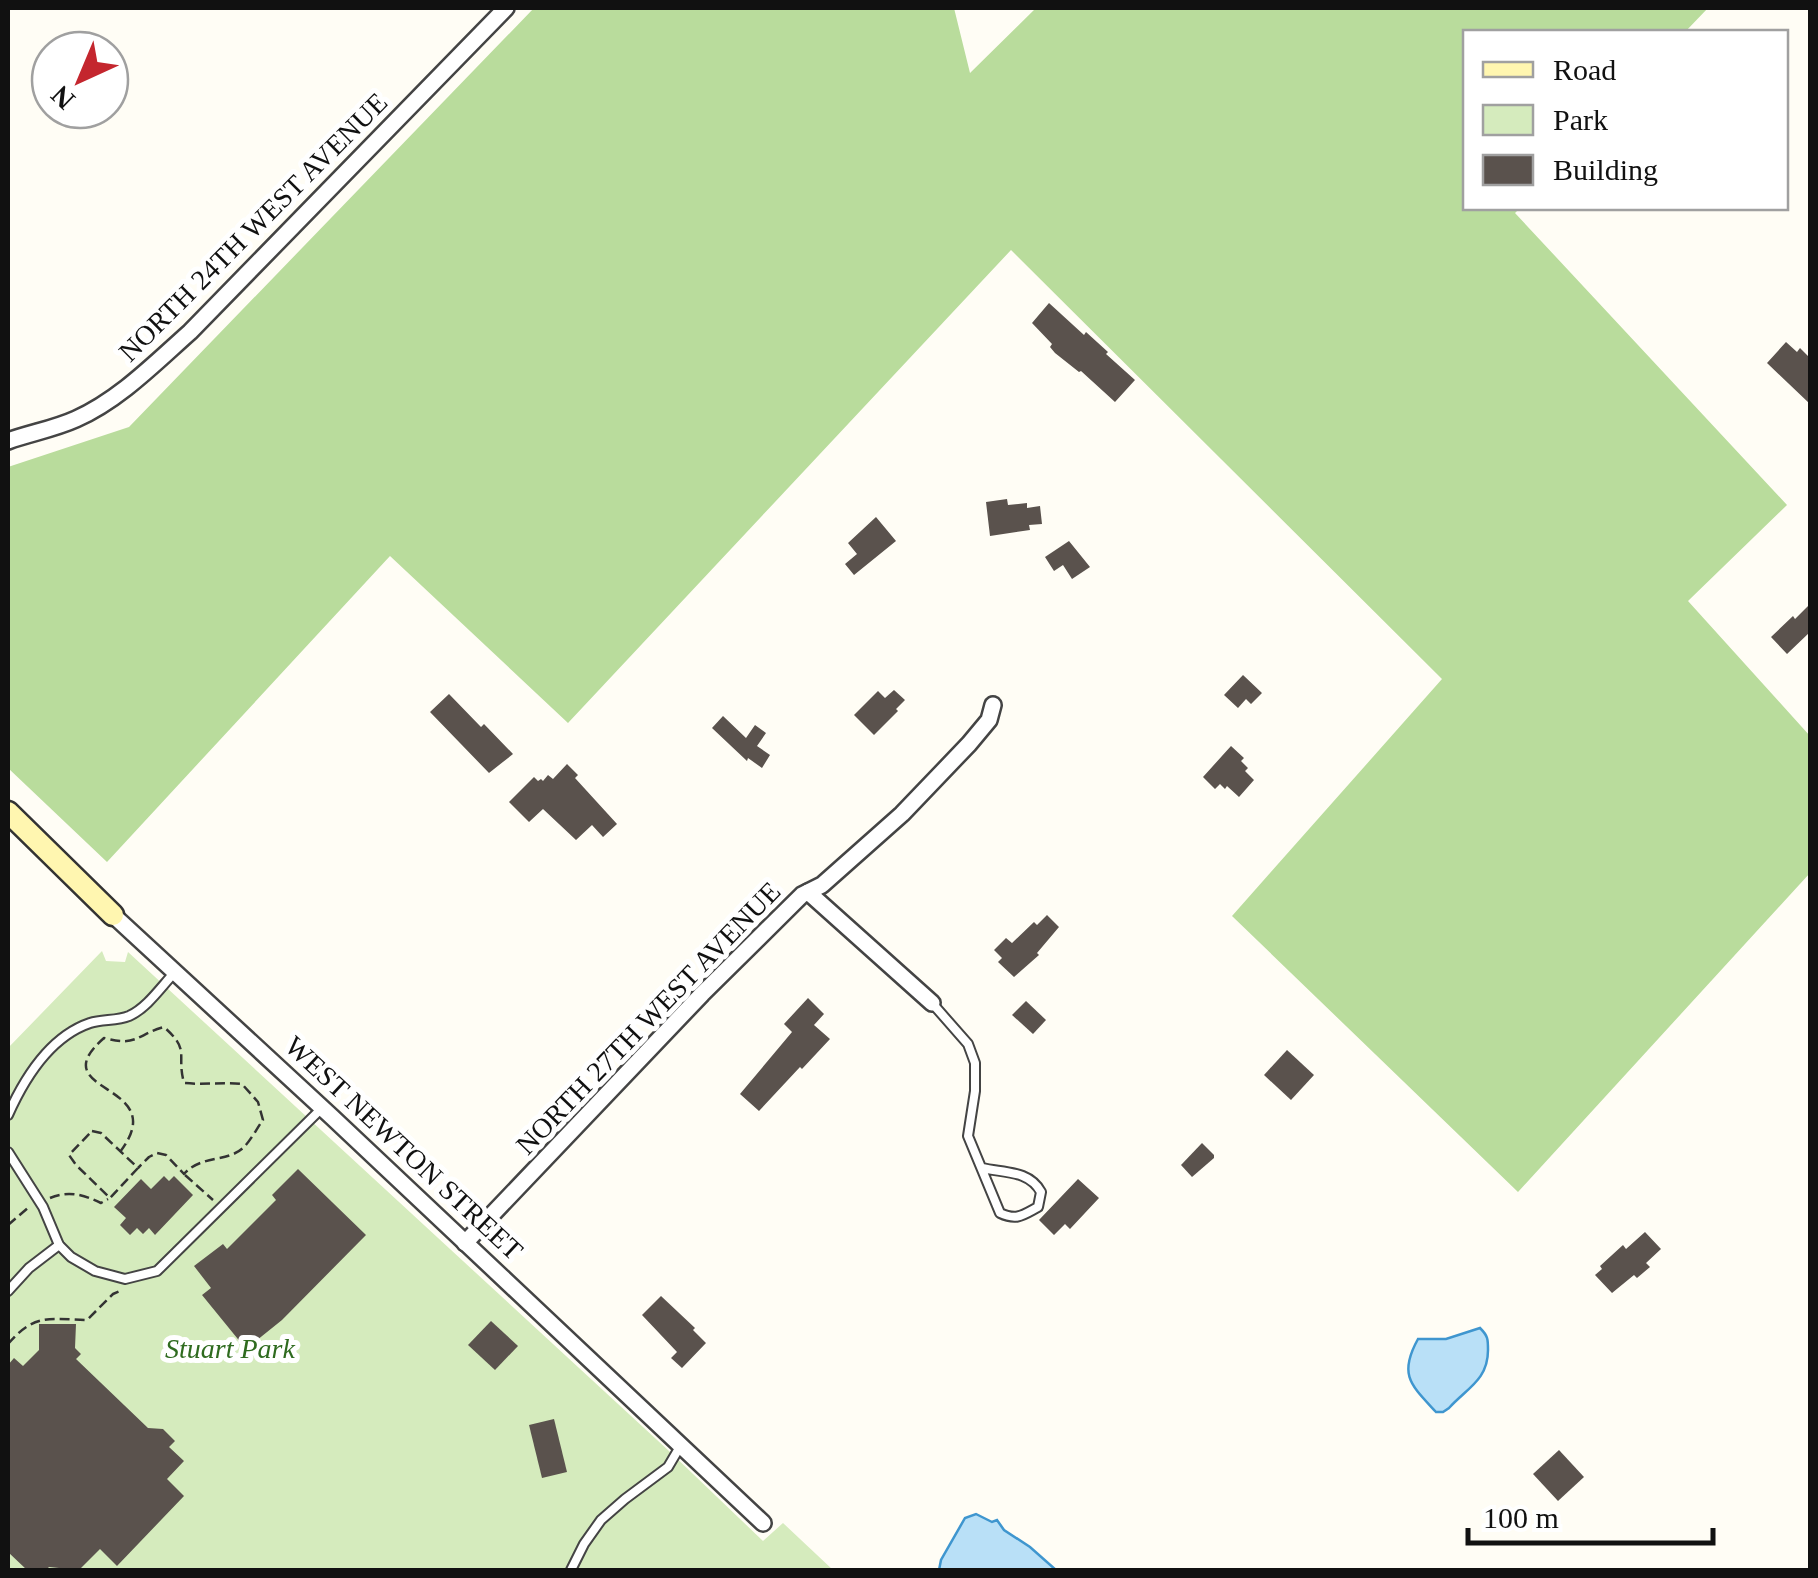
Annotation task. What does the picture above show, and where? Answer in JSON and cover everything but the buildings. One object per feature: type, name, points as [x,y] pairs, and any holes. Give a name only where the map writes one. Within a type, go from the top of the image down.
[{"type":"street","name":"NORTH 24TH WEST AVENUE","points":[[8,441],[74,420],[144,373],[190,332],[506,8]]},
{"type":"street","name":"NORTH 27TH WEST AVENUE","points":[[465,1243],[802,895],[822,885],[902,814],[979,732],[989,720],[993,705]]},
{"type":"street","name":"WEST NEWTON STREET","points":[[8,812],[763,1523]]},
{"type":"street","points":[[808,892],[932,1003]]},
{"type":"lane","points":[[8,1115],[26,1076],[55,1045],[91,1023],[128,1017],[144,1006],[176,971]]},
{"type":"lane","points":[[932,1003],[968,1044],[975,1063],[968,1136],[1000,1213],[1011,1218],[1038,1207],[1042,1192],[1035,1180],[1018,1173],[982,1168]]},
{"type":"lane","points":[[8,1152],[40,1202],[59,1246],[95,1271],[124,1279],[157,1271],[322,1108]]},
{"type":"lane","points":[[8,1292],[29,1268],[59,1246]]},
{"type":"lane","points":[[571,1570],[600,1520],[668,1467],[681,1445]]},
{"type":"path","points":[[120,1152],[134,1126],[131,1108],[88,1074],[87,1058],[104,1038],[133,1042],[164,1027],[178,1039],[184,1083],[242,1084],[258,1102],[264,1120],[243,1148],[231,1155],[193,1164],[184,1174]]},
{"type":"path","points":[[110,1198],[69,1155],[92,1131],[101,1133],[138,1168]]},
{"type":"path","points":[[8,1225],[58,1194],[82,1194],[102,1204],[149,1157],[158,1153],[222,1208]]},
{"type":"path","points":[[8,1344],[37,1319],[88,1320],[114,1294],[128,1287]]},
{"type":"green space","points":[[534,8],[954,8],[970,73],[1036,8],[1708,8],[1687,30],[1463,30],[1463,210],[1518,210],[1515,213],[1787,505],[1688,601],[1810,736],[1810,873],[1518,1192],[1232,916],[1442,679],[1011,250],[568,723],[390,556],[107,862],[8,768],[8,467],[129,427]]},
{"type":"green space","name":"Stuart Park","points":[[102,951],[106,961],[125,962],[128,952],[763,1541],[783,1523],[833,1570],[8,1570],[8,1048]]},
{"type":"water","points":[[1480,1328],[1488,1343],[1484,1369],[1449,1408],[1436,1412],[1414,1387],[1408,1371],[1418,1339],[1446,1339]]},
{"type":"water","points":[[976,1514],[992,1522],[997,1520],[1004,1530],[1056,1570],[939,1570],[965,1518]]}]
